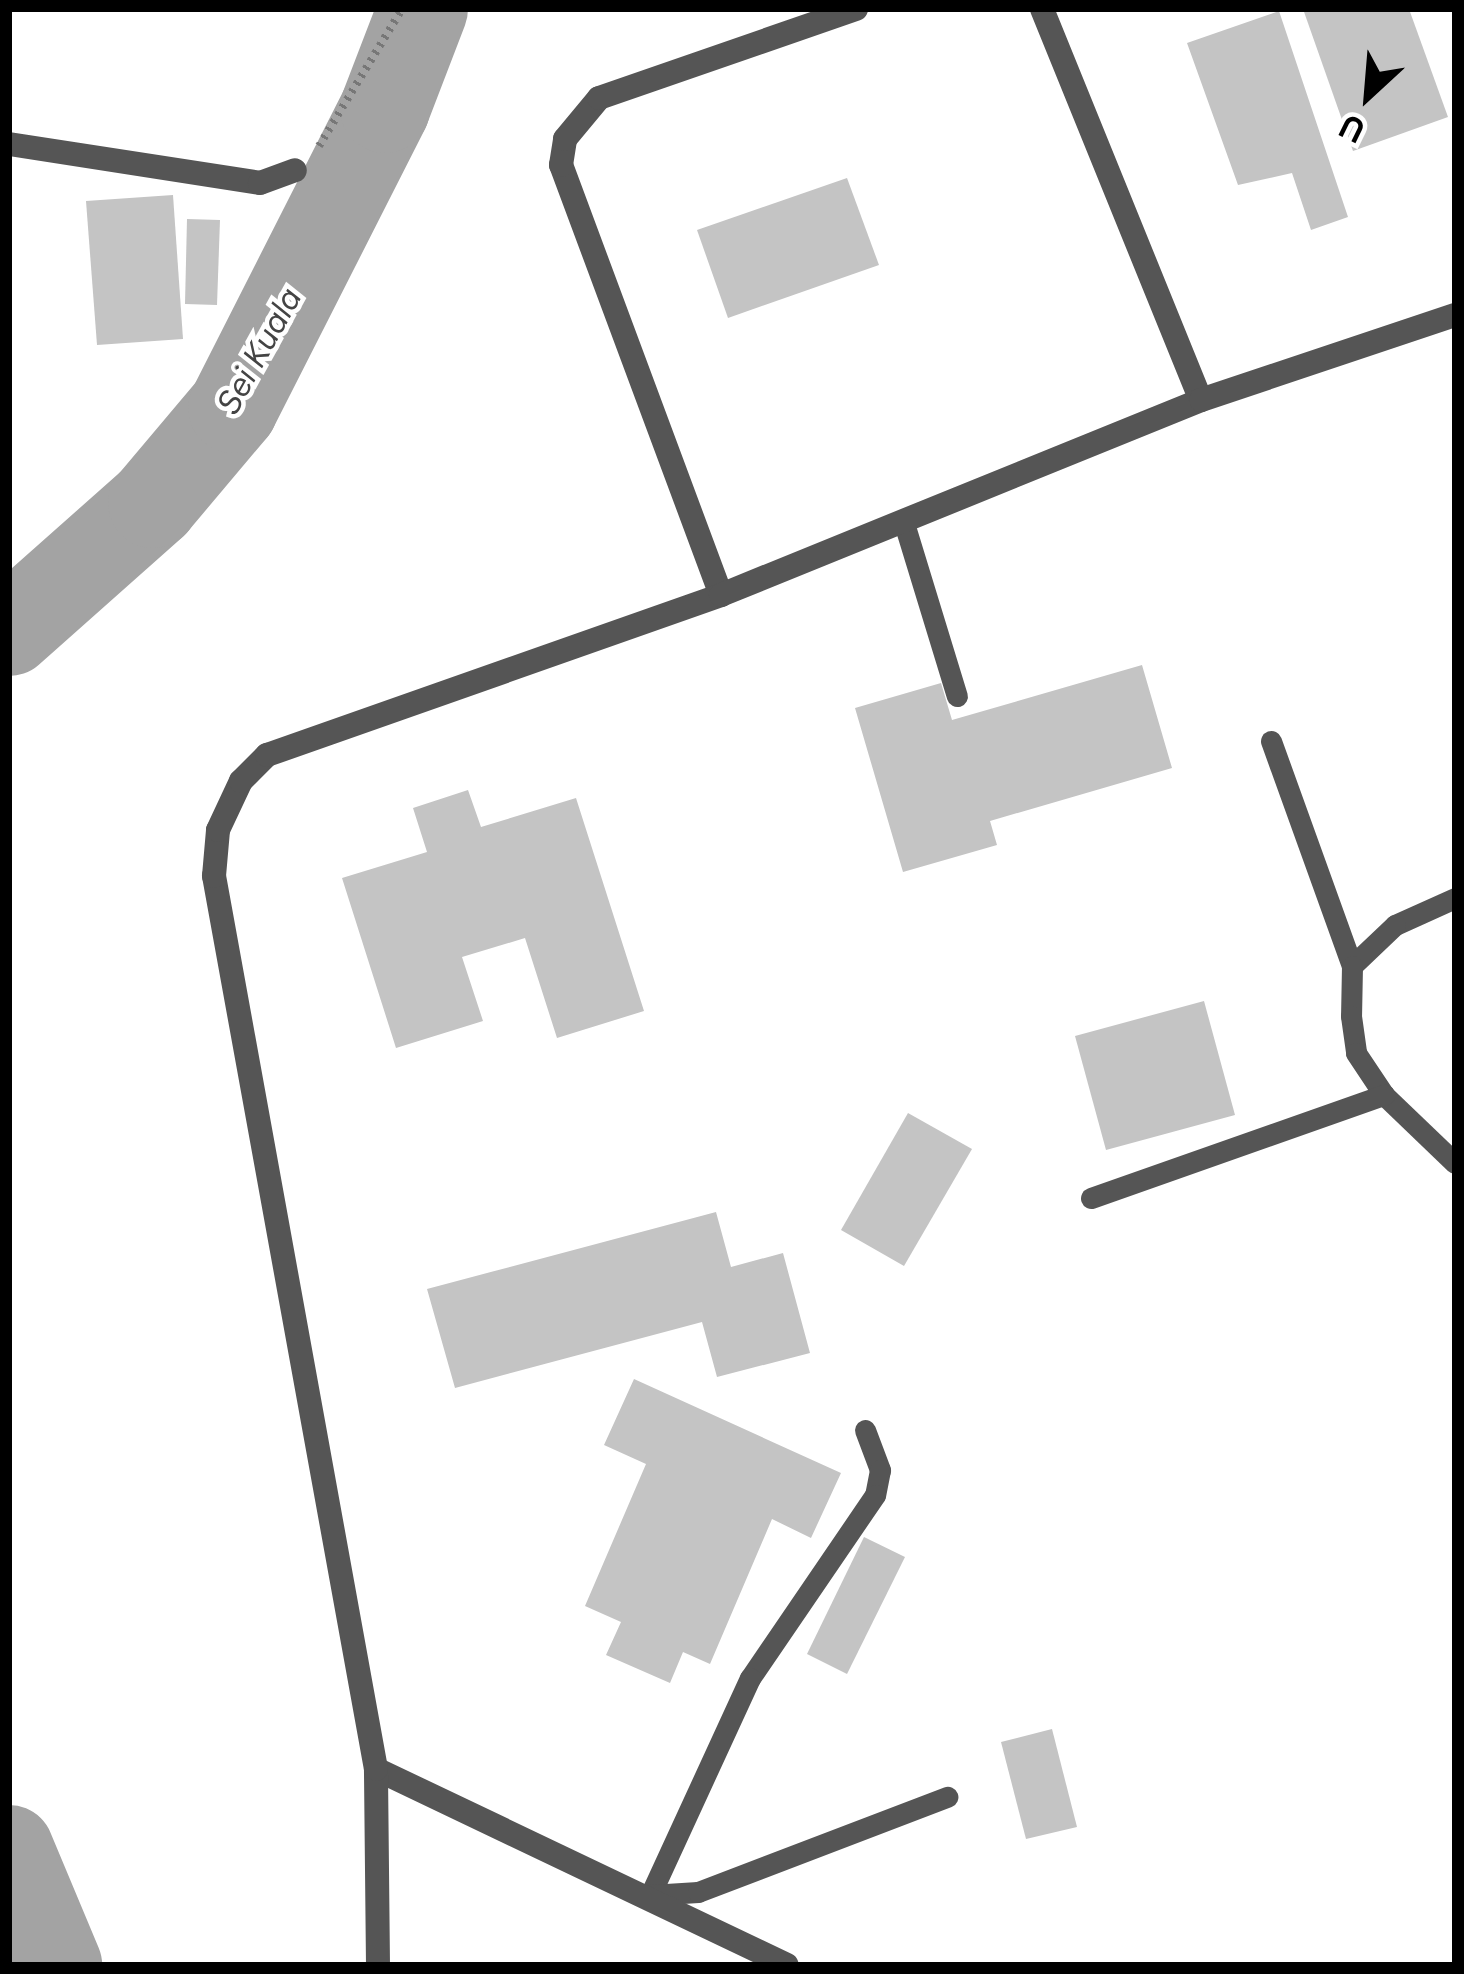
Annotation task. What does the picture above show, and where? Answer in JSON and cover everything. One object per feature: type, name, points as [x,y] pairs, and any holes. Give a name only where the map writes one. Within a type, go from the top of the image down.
[{"type":"street","points":[[722,595],[561,165],[565,139],[599,98],[856,9]]},
{"type":"street","points":[[1042,9],[1201,400]]},
{"type":"street","points":[[9,144],[260,183],[295,170]]},
{"type":"street","points":[[377,1965],[376,1769],[214,876],[218,830],[267,755],[722,595],[1201,400],[1455,315]]},
{"type":"street","points":[[376,1769],[650,1895],[787,1965]]},
{"type":"lane","points":[[904,523],[957,696]]},
{"type":"lane","points":[[1271,741],[1352,965],[1356,1053],[1384,1095],[1455,1163]]},
{"type":"lane","points":[[1352,965],[1395,925],[1455,898]]},
{"type":"lane","points":[[1091,1198],[1384,1095]]},
{"type":"lane","points":[[865,1430],[880,1470],[875,1495],[750,1678],[650,1895],[698,1892],[947,1797]]},
{"type":"path","points":[[295,170],[402,9]]},
{"type":"building","points":[[1303,9],[1409,9],[1448,117],[1353,151]]},
{"type":"building","points":[[1279,11],[1348,217],[1311,230],[1292,173],[1238,185],[1187,43]]},
{"type":"building","points":[[847,178],[879,265],[728,318],[697,230]]},
{"type":"building","points":[[173,195],[183,339],[97,345],[86,201]]},
{"type":"building","points":[[187,219],[220,220],[217,305],[185,304]]},
{"type":"building","points":[[1142,665],[1172,768],[990,821],[997,845],[903,872],[855,708],[941,683],[952,720]]},
{"type":"building","points":[[468,790],[481,827],[576,798],[644,1011],[557,1038],[525,938],[462,957],[483,1021],[396,1048],[342,878],[427,852],[413,808]]},
{"type":"building","points":[[1204,1001],[1235,1115],[1106,1150],[1075,1036]]},
{"type":"building","points":[[908,1113],[972,1149],[904,1266],[841,1230]]},
{"type":"building","points":[[716,1212],[731,1267],[783,1253],[810,1353],[717,1377],[702,1322],[455,1388],[427,1289]]},
{"type":"building","points":[[634,1379],[841,1473],[811,1538],[772,1519],[710,1664],[683,1652],[670,1683],[606,1655],[621,1622],[585,1606],[646,1464],[604,1445]]},
{"type":"building","points":[[864,1537],[905,1557],[847,1674],[807,1654]]},
{"type":"building","points":[[1052,1729],[1077,1827],[1026,1839],[1001,1742]]},
{"type":"waterway","name":"Sei Kuala","points":[[9,631],[153,503],[233,408],[385,108],[423,9]]},
{"type":"waterway","name":"Sei Kuala","points":[[9,1850],[57,1965]]}]
